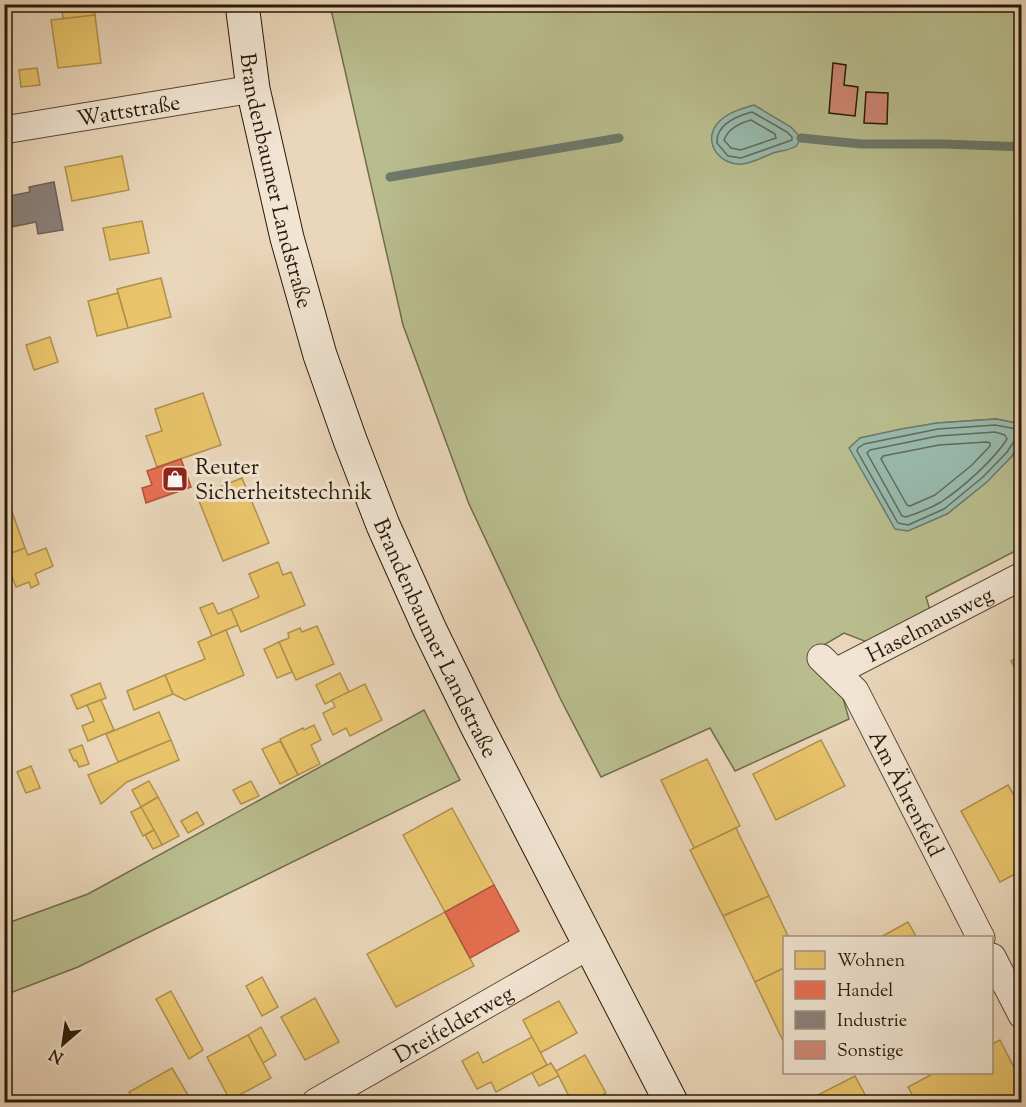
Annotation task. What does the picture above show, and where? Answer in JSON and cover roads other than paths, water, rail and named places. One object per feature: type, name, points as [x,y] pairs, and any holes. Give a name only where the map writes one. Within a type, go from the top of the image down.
[{"type":"main road","name":"Brandenbaumer Landstraße","points":[[242,4],[253,89],[286,238],[320,355],[375,504],[430,630],[477,726],[671,1102]]},
{"type":"street","name":"Wattstraße","points":[[4,130],[253,89]]},
{"type":"street","name":"Haselmausweg","points":[[828,665],[1022,576]]},
{"type":"street","name":"Am Ährenfeld","points":[[828,665],[855,691],[980,936]]},
{"type":"street","name":"Dreifelderweg","points":[[316,1102],[590,945]]},
{"type":"street","points":[[993,959],[1022,1016]]},
{"type":"water","points":[[754,105],[791,127],[801,138],[794,147],[750,162],[734,164],[716,152],[712,139],[713,131],[717,124],[729,114]]},
{"type":"water","points":[[996,419],[1021,424],[1021,440],[1012,456],[987,482],[947,514],[908,531],[895,529],[849,448],[860,438],[901,429],[937,423]]},
{"type":"waterway","points":[[390,177],[619,138]]},
{"type":"waterway","points":[[801,138],[861,144],[1022,147]]},
{"type":"place","name":"Reuter Sicherheitstechnik","points":[[175,479]]}]
